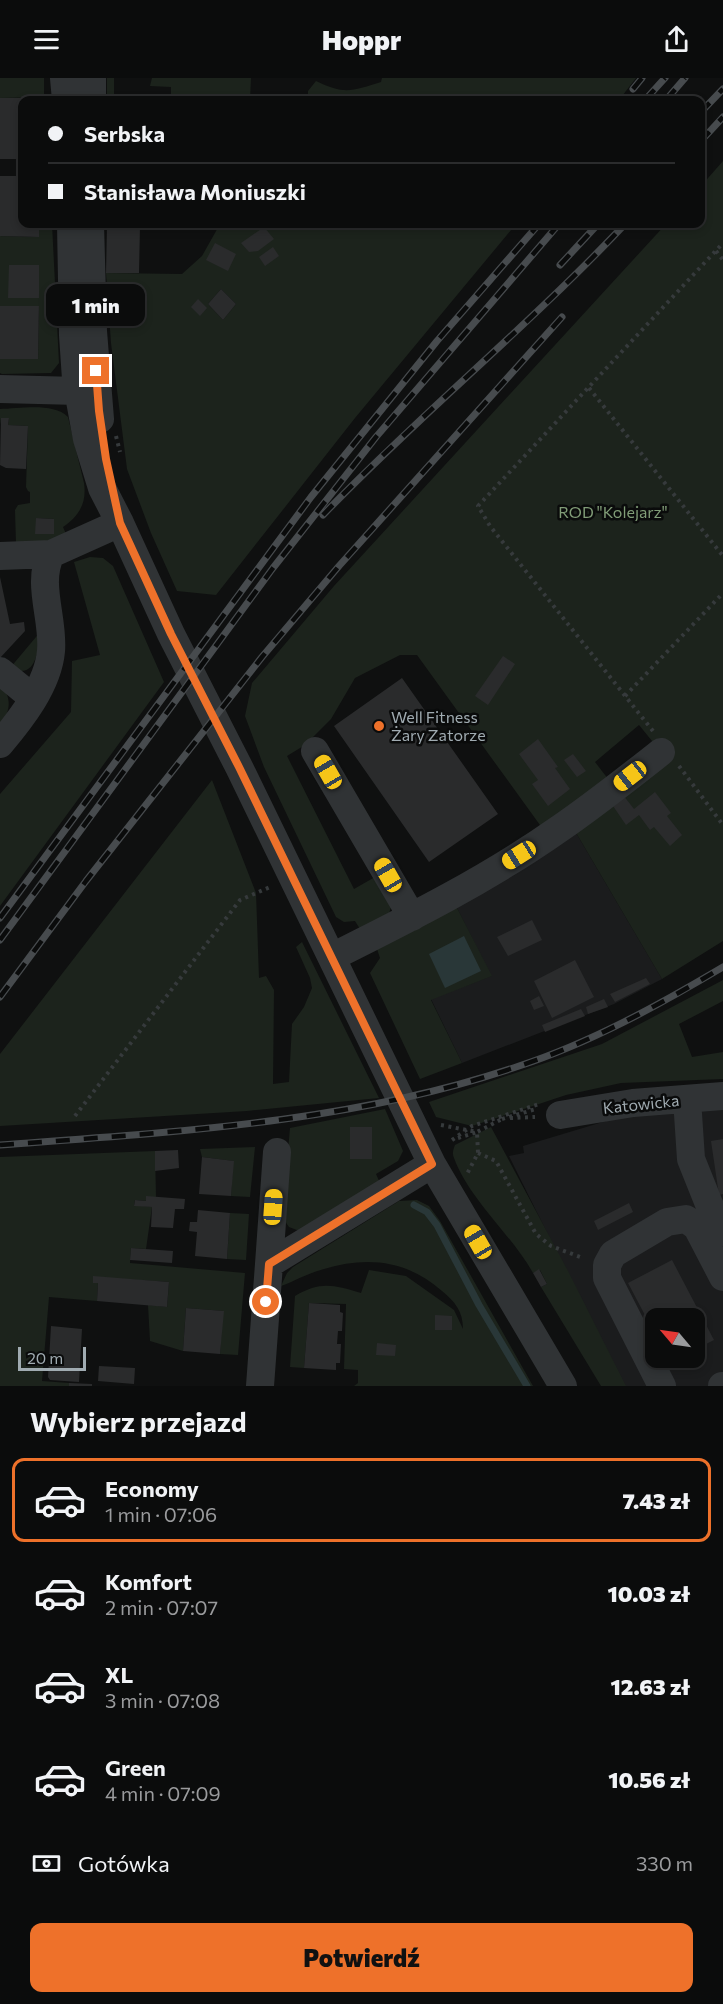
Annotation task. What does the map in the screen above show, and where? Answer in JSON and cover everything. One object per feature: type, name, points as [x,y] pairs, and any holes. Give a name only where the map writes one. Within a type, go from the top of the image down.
[{"type":"street","points":[[64,78],[66,96]]},
{"type":"street","points":[[92,78],[92,96]]},
{"type":"street","points":[[71,228],[73,335],[78,391],[87,439],[102,488],[171,634],[332,957],[563,1386]]},
{"type":"street","points":[[90,228],[93,331],[99,411],[106,459],[120,523]]},
{"type":"street","points":[[0,389],[78,391]]},
{"type":"street","points":[[0,556],[51,554],[120,523]]},
{"type":"street","points":[[0,744],[33,698],[47,668],[52,649],[45,565],[51,554]]},
{"type":"street","points":[[0,671],[33,698]]},
{"type":"street","points":[[315,751],[412,917]]},
{"type":"street","points":[[332,957],[412,917],[480,879],[558,830],[666,751]]},
{"type":"street","name":"Katowicka","points":[[560,1115],[633,1103],[723,1096]]},
{"type":"street","points":[[687,1099],[691,1159],[723,1232]]},
{"type":"street","points":[[260,1386],[278,1152]]},
{"type":"street","points":[[269,1264],[437,1154]]},
{"type":"street","points":[[662,1386],[607,1278],[607,1265],[613,1254],[667,1222],[686,1219],[697,1227],[723,1277]]},
{"type":"path","points":[[723,243],[478,506],[490,526],[625,696],[723,825]]},
{"type":"path","points":[[716,251],[723,260]]},
{"type":"path","points":[[589,388],[723,556]]},
{"type":"path","points":[[625,696],[723,593]]},
{"type":"path","points":[[75,1116],[240,900],[277,884]]},
{"type":"path","points":[[437,1154],[502,1119],[560,1115]]},
{"type":"path","points":[[433,1123],[477,1132]]},
{"type":"path","points":[[463,1182],[478,1153],[477,1132]]},
{"type":"path","points":[[478,1153],[496,1161],[536,1234],[551,1246],[569,1254],[607,1265]]},
{"type":"shaded area","points":[[575,831],[662,979],[614,1004],[462,1063],[431,999],[491,976],[456,906]]},
{"type":"shaded area","points":[[464,936],[481,971],[445,988],[429,954]]},
{"type":"shaded area","points":[[723,1108],[723,1386],[623,1386],[509,1156],[524,1153],[523,1146],[636,1112]]},
{"type":"green space","points":[[0,78],[44,78],[44,96],[0,98]]},
{"type":"green space","points":[[107,78],[114,78],[114,96],[107,96]]},
{"type":"green space","points":[[152,78],[251,78],[250,96],[171,96],[171,87],[150,86]]},
{"type":"green space","points":[[382,78],[636,78],[622,96],[308,96],[308,91],[316,81],[342,90],[363,88],[381,82]]},
{"type":"green space","name":"ROD \"Kolejarz\"","points":[[723,161],[723,941],[662,979],[575,831],[661,752],[639,725],[595,762],[612,784],[545,832],[417,655],[400,655],[355,678],[331,719],[305,745],[287,756],[354,889],[375,877],[392,903],[389,914],[360,929],[355,921],[344,922],[336,917],[264,767],[245,716],[252,683],[334,586],[662,228],[705,228],[705,181]]},
{"type":"green space","points":[[39,228],[52,228],[59,363],[51,373],[2,374],[0,373],[0,359],[38,359],[39,307],[0,306],[0,236],[38,237]]},
{"type":"green space","points":[[218,228],[513,228],[355,418],[216,595],[177,591],[151,533],[127,469],[111,343],[106,273],[182,274],[202,256]],"holes":[[[221,289],[236,304],[223,320],[208,304]]]},
{"type":"green space","points":[[0,409],[54,409],[68,417],[85,490],[81,508],[63,527],[66,534],[55,540],[16,544],[15,510],[18,505],[30,503],[30,492],[26,487],[28,426],[8,425],[9,418],[1,418],[0,425]],"holes":[[[36,518],[54,519],[54,534],[36,534]]]},
{"type":"green space","points":[[90,557],[103,558],[113,566],[164,682],[0,906],[0,794],[71,712],[72,661],[100,655],[74,562]]},
{"type":"green space","points":[[41,631],[37,654],[31,667],[19,671],[10,668]]},
{"type":"green space","points":[[0,685],[7,695],[9,706],[0,728]]},
{"type":"green space","points":[[212,780],[256,893],[259,978],[266,976],[274,990],[273,1084],[289,1082],[292,1024],[304,1007],[312,988],[296,947],[302,942],[379,1098],[247,1111],[0,1126],[0,1054]]},
{"type":"green space","points":[[456,906],[492,976],[431,1000],[462,1063],[420,1079],[370,973],[380,958],[376,946]]},
{"type":"green space","points":[[723,980],[723,1001],[679,1024],[692,1057],[723,1052],[723,1079],[621,1083],[566,1095],[472,1126],[436,1117],[429,1102],[602,1044]]},
{"type":"green space","points":[[385,1109],[403,1151],[398,1161],[376,1174],[380,1183],[302,1232],[289,1227],[282,1217],[290,1128]]},
{"type":"green space","points":[[491,1127],[626,1386],[601,1386],[541,1287],[547,1284],[540,1270],[533,1273],[461,1173],[453,1155],[455,1145]]},
{"type":"green space","points":[[255,1147],[250,1197],[231,1196],[233,1161],[202,1157],[200,1149]]},
{"type":"green space","points":[[155,1151],[156,1197],[146,1201],[135,1200],[134,1205],[152,1207],[146,1249],[131,1248],[130,1263],[245,1273],[238,1355],[220,1354],[223,1311],[186,1308],[183,1351],[150,1341],[148,1305],[167,1307],[169,1282],[93,1277],[93,1283],[98,1283],[97,1301],[49,1297],[42,1381],[69,1383],[69,1386],[0,1386],[0,1157]]},
{"type":"green space","points":[[417,1200],[429,1206],[440,1221],[533,1386],[354,1386],[358,1383],[358,1370],[344,1369],[346,1304],[309,1303],[304,1368],[290,1367],[295,1296],[320,1286],[343,1288],[361,1293],[369,1270],[406,1276],[454,1310],[463,1329],[462,1317],[451,1299],[429,1281],[401,1267],[371,1262],[340,1265],[312,1273],[281,1286],[287,1273],[293,1267],[399,1201]]},
{"type":"green space","points":[[230,1213],[249,1214],[246,1260],[227,1259]]},
{"type":"building","points":[[0,98],[18,98],[18,159],[0,159]]},
{"type":"building","points":[[0,176],[18,176],[18,228],[39,228],[39,237],[0,236]]},
{"type":"building","points":[[107,228],[140,228],[139,273],[106,273]]},
{"type":"building","points":[[263,228],[274,239],[258,251],[249,252],[241,243]]},
{"type":"building","points":[[215,243],[236,254],[228,271],[206,260]]},
{"type":"building","points":[[273,247],[279,256],[265,266],[259,257]]},
{"type":"building","points":[[9,265],[39,265],[39,298],[8,298]]},
{"type":"building","points":[[221,289],[236,304],[223,320],[208,304]]},
{"type":"building","points":[[198,299],[207,308],[200,316],[191,307]]},
{"type":"building","points":[[0,306],[39,306],[38,359],[0,359]]},
{"type":"building","points":[[1,418],[9,418],[8,425],[28,426],[26,469],[6,468],[0,465]]},
{"type":"building","points":[[36,518],[54,519],[54,534],[35,534]]},
{"type":"building","points":[[0,577],[10,624],[24,622],[25,631],[0,658]]},
{"type":"building","points":[[503,656],[515,664],[488,705],[475,696]]},
{"type":"building","points":[[402,678],[498,814],[429,862],[334,726]]},
{"type":"building","points":[[538,739],[570,789],[548,806],[532,784],[538,780],[519,754]]},
{"type":"building","points":[[573,754],[586,771],[577,777],[564,760]]},
{"type":"building","points":[[655,792],[671,813],[667,816],[682,835],[670,846],[654,827],[650,830],[639,815],[626,825],[611,803],[623,795],[634,809]]},
{"type":"building","points":[[532,920],[542,940],[508,956],[497,937]]},
{"type":"building","points":[[575,960],[594,997],[552,1018],[534,981]]},
{"type":"building","points":[[646,978],[650,984],[615,1002],[610,994]]},
{"type":"building","points":[[539,996],[544,1006],[534,1010],[530,1001]]},
{"type":"building","points":[[604,999],[608,1007],[588,1014],[586,1007]]},
{"type":"building","points":[[581,1009],[585,1016],[545,1032],[542,1025]]},
{"type":"building","points":[[350,1127],[372,1127],[372,1159],[350,1159]]},
{"type":"building","points":[[723,1139],[723,1194],[719,1195],[711,1141]]},
{"type":"building","points":[[178,1150],[179,1168],[155,1171],[155,1151]]},
{"type":"building","points":[[202,1157],[234,1161],[231,1196],[199,1194]]},
{"type":"building","points":[[146,1196],[185,1199],[184,1209],[175,1209],[173,1228],[151,1227],[152,1207],[134,1206],[135,1200],[146,1201]]},
{"type":"building","points":[[629,1203],[633,1212],[598,1230],[594,1221]]},
{"type":"building","points":[[198,1210],[230,1213],[227,1259],[195,1256],[197,1232],[189,1231],[190,1222],[197,1222]]},
{"type":"building","points":[[131,1248],[173,1251],[172,1263],[130,1260]]},
{"type":"building","points":[[672,1260],[697,1308],[645,1308],[645,1315],[628,1283]]},
{"type":"building","points":[[539,1269],[547,1284],[541,1287],[533,1273]]},
{"type":"building","points":[[93,1276],[169,1282],[167,1307],[97,1301],[98,1283],[93,1283]]},
{"type":"building","points":[[309,1303],[340,1305],[340,1312],[343,1313],[342,1331],[338,1331],[337,1344],[341,1344],[340,1363],[336,1363],[336,1370],[304,1368]]},
{"type":"building","points":[[186,1308],[224,1311],[220,1354],[183,1351]]},
{"type":"building","points":[[435,1315],[452,1316],[452,1330],[435,1330]]},
{"type":"building","points":[[705,1323],[714,1340],[705,1344]]},
{"type":"building","points":[[51,1326],[82,1329],[79,1382],[50,1380],[48,1377]]},
{"type":"building","points":[[377,1343],[396,1345],[395,1356],[376,1355]]},
{"type":"building","points":[[99,1366],[135,1368],[134,1384],[98,1381]]},
{"type":"building","points":[[69,1383],[92,1384],[92,1386],[69,1386]]},
{"type":"waterway","points":[[414,1205],[427,1212],[437,1225],[479,1305],[527,1386]]},
{"type":"railway","points":[[633,89],[642,78]]},
{"type":"railway","points":[[649,96],[665,78]]},
{"type":"railway","points":[[669,96],[685,78]]},
{"type":"railway","points":[[705,108],[723,89]]},
{"type":"railway","points":[[705,137],[723,117]]},
{"type":"railway","points":[[0,918],[311,497],[437,341],[536,228]]},
{"type":"railway","points":[[0,940],[273,568],[376,437],[556,228]]},
{"type":"railway","points":[[560,265],[594,228]]},
{"type":"railway","points":[[323,515],[398,441],[551,298],[621,228]]},
{"type":"railway","points":[[0,997],[86,881],[262,657],[339,566],[562,317]]},
{"type":"railway","points":[[0,1145],[262,1122],[392,1101],[456,1085],[546,1057],[598,1035],[723,967]]},
{"type":"place","name":"Well Fitness Żary Zatorze","points":[[379,726]]},
{"type":"route","points":[[96,371],[106,459],[120,523],[171,634],[239,767],[432,1164],[269,1264],[266,1302]]}]
